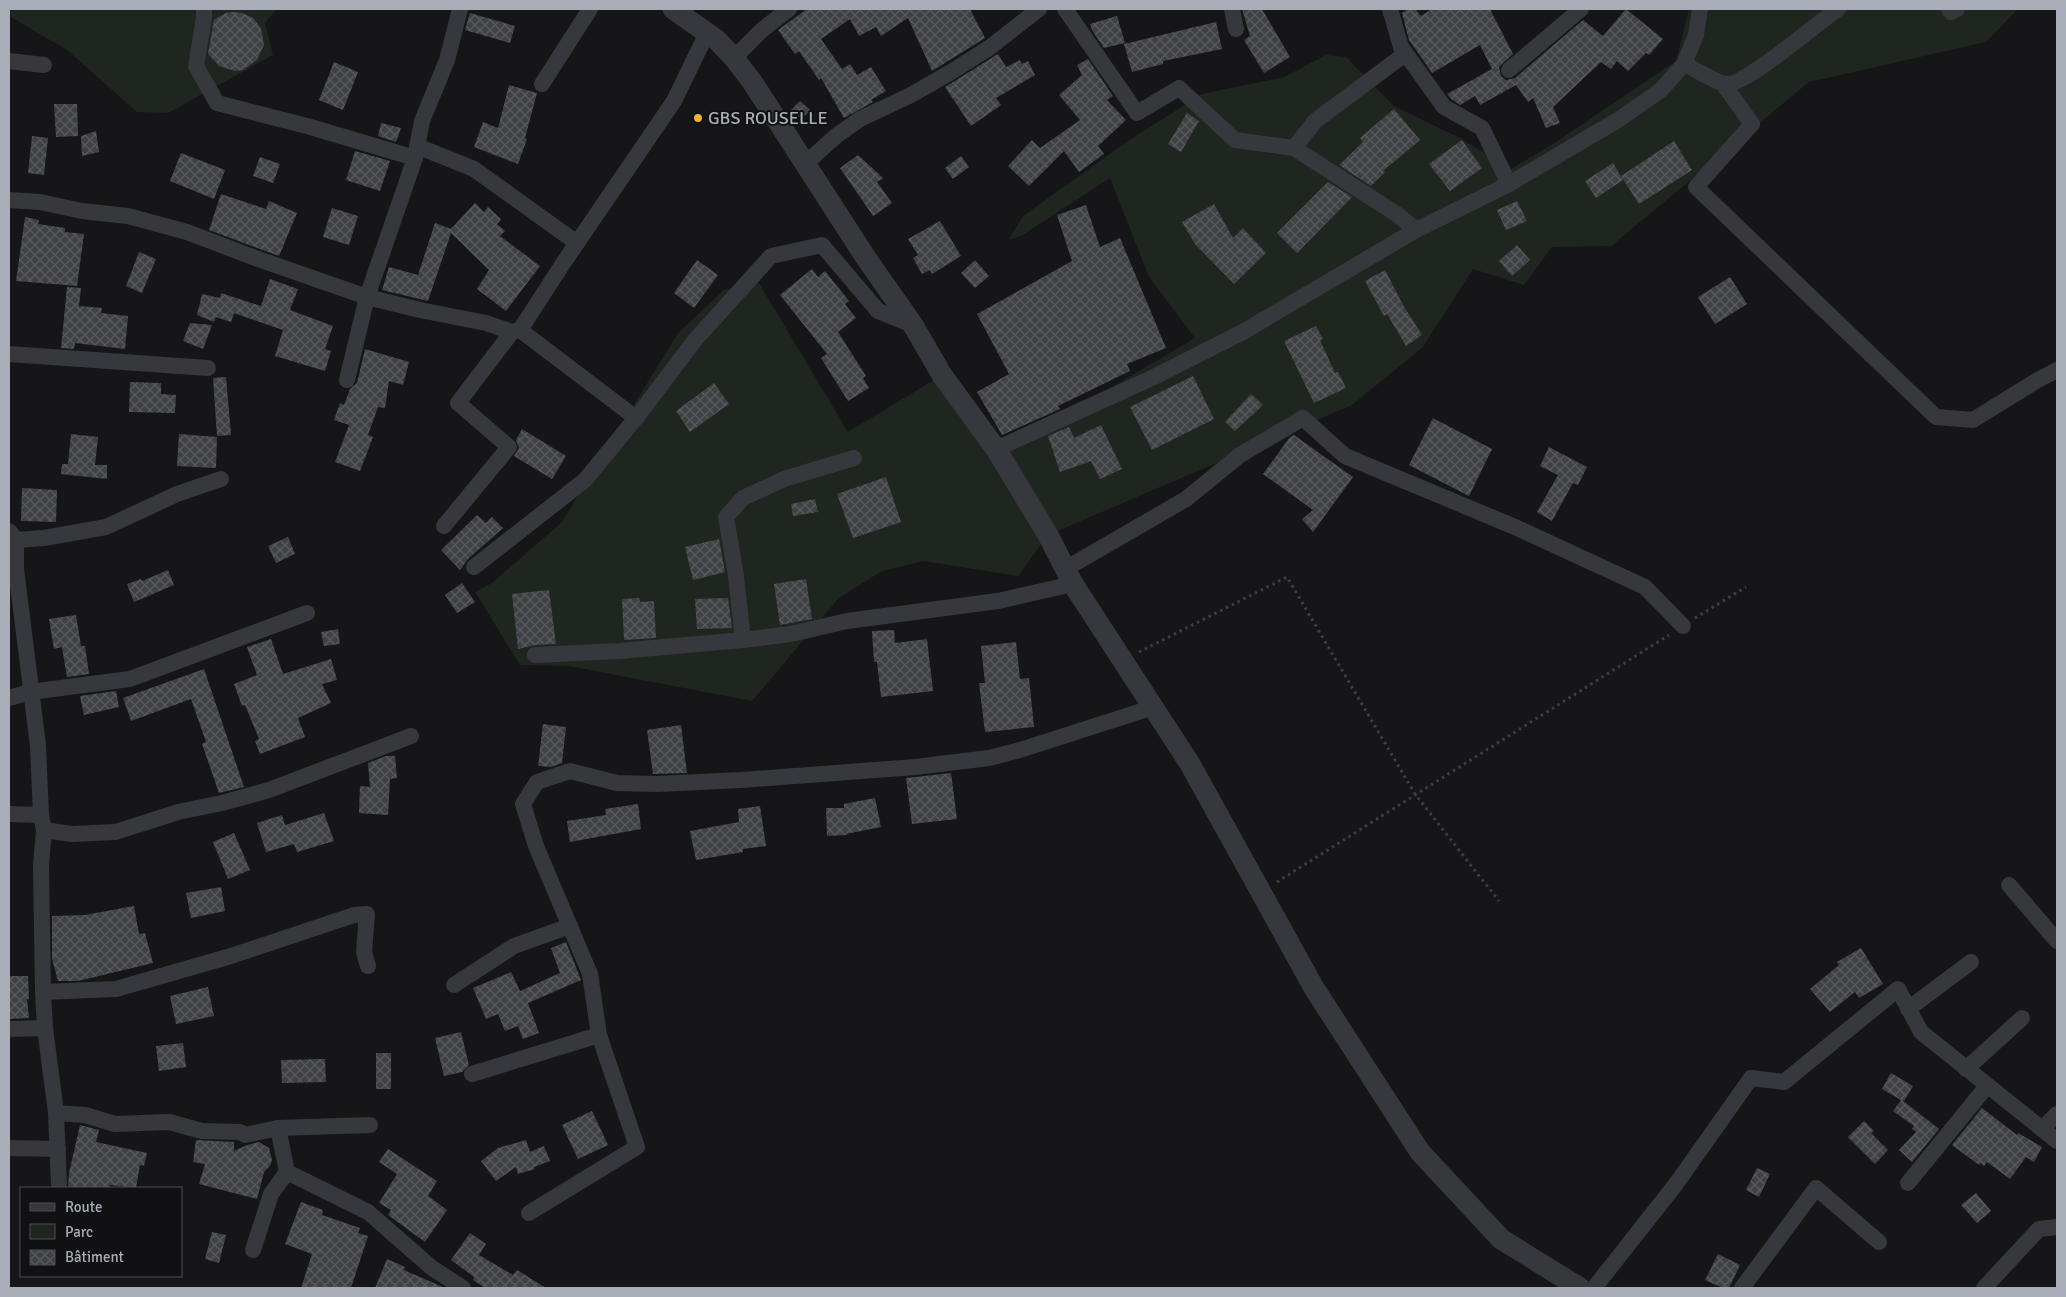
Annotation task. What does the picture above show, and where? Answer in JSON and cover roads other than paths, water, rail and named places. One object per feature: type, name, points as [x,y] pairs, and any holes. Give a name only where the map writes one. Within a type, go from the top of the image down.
[{"type":"street","points":[[204,9],[196,66],[217,103],[416,152],[474,169],[577,243]]},
{"type":"street","points":[[347,380],[367,297],[416,152],[422,121],[447,60],[460,9]]},
{"type":"street","points":[[542,84],[590,9]]},
{"type":"street","points":[[673,9],[717,40],[734,58],[806,163],[866,258],[914,325],[942,375],[996,449],[1048,535],[1069,576],[1190,764],[1314,988],[1420,1152],[1501,1239],[1580,1288]]},
{"type":"street","points":[[734,58],[762,30],[789,9]]},
{"type":"street","points":[[806,163],[836,136],[860,119],[910,95],[951,72],[989,48],[1039,9]]},
{"type":"street","points":[[1065,9],[1137,113],[1179,88],[1235,140],[1294,148],[1398,214],[1416,230]]},
{"type":"street","points":[[1232,9],[1236,29]]},
{"type":"street","points":[[1390,9],[1400,48],[1444,106],[1482,128],[1509,184]]},
{"type":"street","points":[[1509,70],[1580,9]]},
{"type":"street","points":[[996,449],[1154,377],[1243,332],[1416,230],[1509,184],[1618,120],[1662,90],[1684,64],[1696,35],[1700,9]]},
{"type":"street","points":[[1684,64],[1724,84],[1732,84],[1770,62],[1838,9]]},
{"type":"street","points":[[1948,9],[1951,12],[1957,9]]},
{"type":"street","points":[[444,526],[509,448],[458,403],[516,331],[674,101],[707,33]]},
{"type":"street","points":[[1294,148],[1315,121],[1405,54]]},
{"type":"street","points":[[9,61],[44,65]]},
{"type":"street","points":[[1724,84],[1752,124],[1696,187],[1936,417],[1973,420],[2057,370]]},
{"type":"street","points":[[9,200],[40,202],[82,211],[128,216],[186,232],[258,260],[367,297],[516,331],[636,418]]},
{"type":"street","points":[[474,567],[585,480],[636,418],[695,340],[771,256],[822,245],[878,311],[914,325]]},
{"type":"street","points":[[9,354],[208,368]]},
{"type":"street","points":[[535,655],[637,650],[743,640],[791,634],[847,621],[998,601],[1069,576],[1186,499],[1240,455],[1303,418],[1344,456],[1515,527],[1645,587],[1683,626]]},
{"type":"street","points":[[743,640],[736,576],[726,516],[743,498],[784,479],[854,458]]},
{"type":"street","points":[[59,1184],[56,1113],[45,1028],[43,992],[42,822],[38,746],[12,535],[44,538],[106,527],[177,494],[221,479]]},
{"type":"street","points":[[9,698],[30,692],[130,679],[307,613]]},
{"type":"street","points":[[529,1213],[637,1147],[599,1035],[590,974],[536,846],[523,804],[537,782],[570,771],[617,783],[657,784],[741,780],[915,767],[989,758],[1020,750],[1154,707]]},
{"type":"street","points":[[9,814],[42,822],[72,834],[115,832],[178,812],[222,803],[268,790],[411,736]]},
{"type":"street","points":[[2009,885],[2057,939]]},
{"type":"street","points":[[43,992],[116,990],[231,956],[354,915],[367,914],[364,952],[368,966]]},
{"type":"street","points":[[454,985],[514,946],[570,926]]},
{"type":"street","points":[[1908,1009],[1972,962]]},
{"type":"street","points":[[1594,1288],[1676,1184],[1751,1078],[1784,1082],[1898,990],[1921,1032],[2057,1141]]},
{"type":"street","points":[[1966,1069],[2022,1018]]},
{"type":"street","points":[[9,1029],[45,1028]]},
{"type":"street","points":[[472,1074],[599,1035]]},
{"type":"street","points":[[1908,1183],[1987,1086]]},
{"type":"street","points":[[56,1113],[85,1115],[115,1124],[170,1122],[195,1130],[240,1132],[246,1135],[278,1128],[370,1125]]},
{"type":"street","points":[[2042,1129],[2057,1114]]},
{"type":"street","points":[[253,1250],[270,1194],[287,1172],[278,1128]]},
{"type":"street","points":[[9,1148],[58,1149]]},
{"type":"street","points":[[287,1172],[368,1212],[432,1268],[463,1288]]},
{"type":"street","points":[[1742,1288],[1816,1188],[1880,1242]]},
{"type":"street","points":[[1984,1288],[2039,1229],[2057,1227]]},
{"type":"place","name":"GBS ROUSELLE","points":[[698,118]]}]
